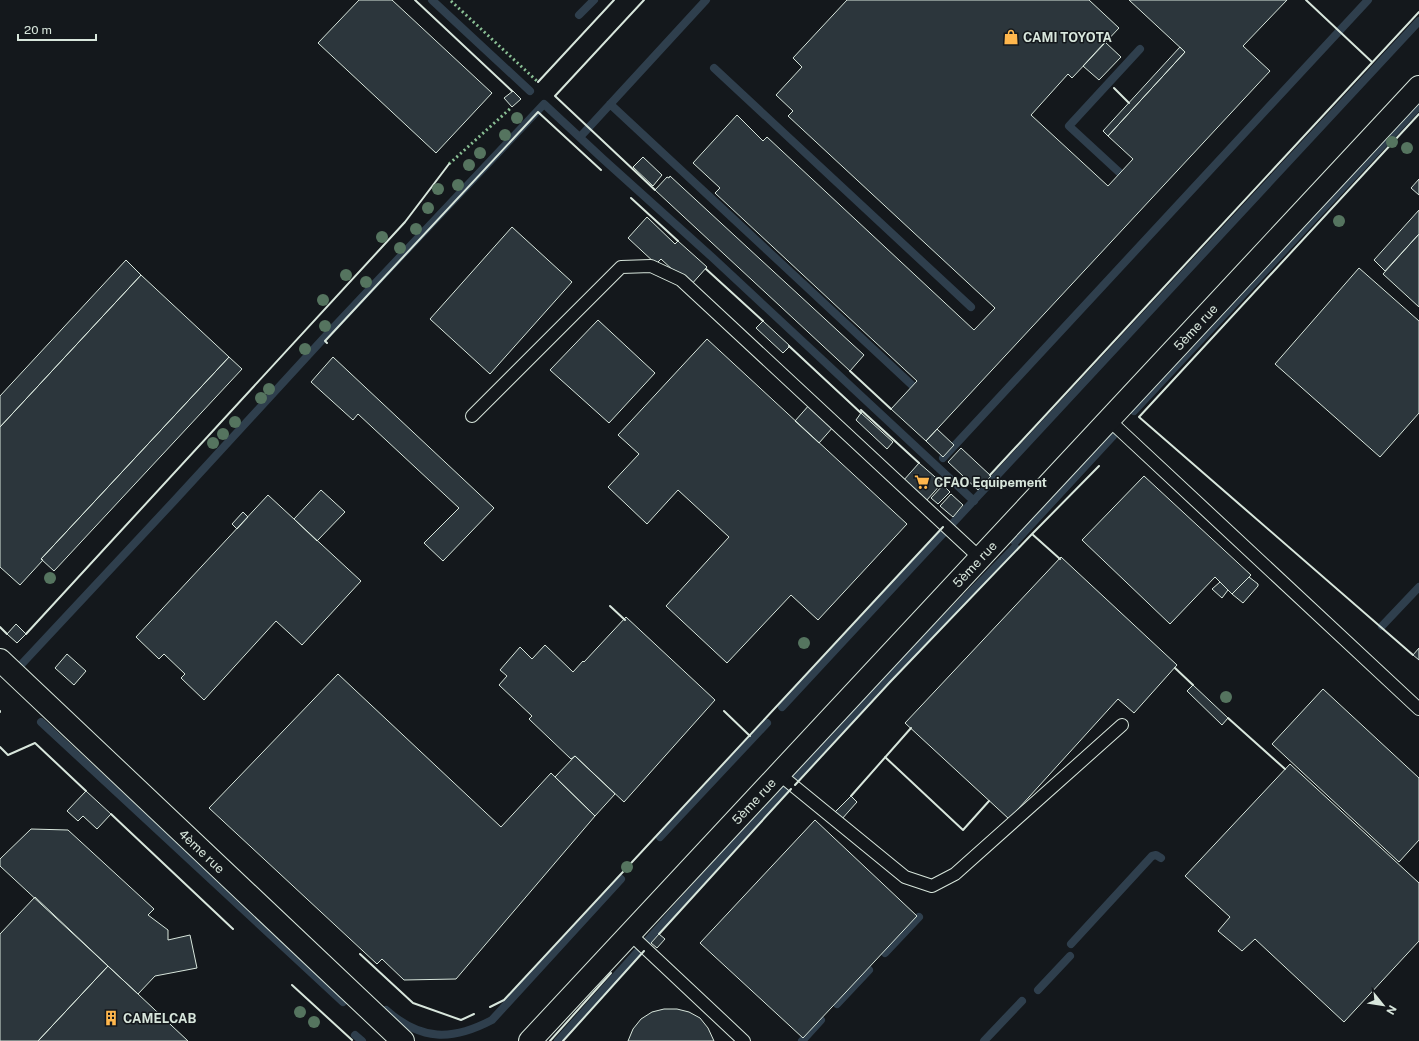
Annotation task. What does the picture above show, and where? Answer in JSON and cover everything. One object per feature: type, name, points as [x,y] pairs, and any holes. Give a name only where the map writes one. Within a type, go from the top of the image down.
[{"type":"street","name":"5ème rue","points":[[530,1041],[1419,87]]},
{"type":"street","name":"4ème rue","points":[[0,660],[403,1041]]},
{"type":"lane","points":[[472,416],[621,267],[651,266],[681,280],[980,558]]},
{"type":"lane","points":[[1109,420],[1419,709]]},
{"type":"lane","points":[[779,774],[905,877],[932,886],[955,874],[1122,725]]},
{"type":"lane","points":[[630,934],[744,1041]]},
{"type":"building","points":[[359,0],[392,0],[492,93],[436,153],[318,43]]},
{"type":"building","points":[[847,0],[1089,0],[1119,28],[1072,78],[1068,74],[1031,115],[1108,186],[1133,159],[1108,136],[1185,52],[1129,0],[1287,0],[1243,46],[1270,71],[926,441],[891,409],[917,381],[715,193],[720,188],[693,163],[737,115],[763,141],[767,137],[974,330],[995,308],[788,116],[793,111],[776,95],[802,67],[793,58]]},
{"type":"building","points":[[1105,42],[1121,57],[1099,80],[1083,66]]},
{"type":"building","points":[[1180,47],[1185,52],[1108,136],[1103,131]]},
{"type":"building","points":[[513,91],[521,99],[512,107],[504,98]]},
{"type":"building","points":[[643,157],[662,175],[653,186],[633,167]]},
{"type":"building","points":[[670,176],[864,355],[850,371],[655,190],[667,177],[669,178]]},
{"type":"building","points":[[1419,179],[1419,195],[1411,188]]},
{"type":"building","points":[[1419,210],[1419,234],[1385,271],[1374,260]]},
{"type":"building","points":[[647,217],[675,244],[678,241],[707,267],[690,286],[661,259],[656,264],[628,238]]},
{"type":"building","points":[[512,227],[572,282],[490,374],[430,319]]},
{"type":"building","points":[[1419,234],[1419,307],[1383,274]]},
{"type":"building","points":[[126,260],[141,275],[0,427],[0,396]]},
{"type":"building","points":[[1359,268],[1419,321],[1419,413],[1380,457],[1275,364]]},
{"type":"building","points":[[141,275],[229,357],[41,559],[43,560],[20,585],[0,567],[0,427]]},
{"type":"building","points":[[598,320],[655,373],[609,423],[550,370]]},
{"type":"building","points":[[763,321],[790,346],[783,353],[756,328]]},
{"type":"building","points":[[707,339],[907,524],[818,620],[791,595],[727,663],[666,606],[729,537],[678,490],[647,524],[608,487],[639,454],[618,435]]},
{"type":"building","points":[[229,357],[242,369],[54,571],[41,559]]},
{"type":"building","points":[[333,357],[494,508],[443,561],[424,543],[459,508],[358,414],[353,420],[311,382]]},
{"type":"building","points":[[810,404],[834,426],[819,443],[795,421]]},
{"type":"building","points":[[861,413],[893,442],[887,449],[856,420]]},
{"type":"building","points":[[937,429],[954,445],[943,457],[926,441]]},
{"type":"building","points":[[961,448],[991,476],[978,490],[948,462]]},
{"type":"building","name":"CFAO Equipement","points":[[919,463],[942,483],[926,501],[903,481]]},
{"type":"building","points":[[1144,476],[1251,575],[1232,594],[1215,577],[1170,624],[1082,540]]},
{"type":"building","points":[[943,485],[950,492],[938,504],[931,498]]},
{"type":"building","points":[[321,490],[345,512],[317,541],[294,519]]},
{"type":"building","points":[[951,494],[963,505],[953,517],[940,506]]},
{"type":"building","points":[[268,495],[361,581],[302,645],[276,621],[204,700],[181,678],[185,674],[164,654],[159,659],[136,637]]},
{"type":"building","points":[[243,512],[248,517],[237,529],[232,524]]},
{"type":"building","points":[[1061,557],[1177,665],[1134,713],[1118,699],[1009,819],[905,723]]},
{"type":"building","points":[[1249,577],[1258,584],[1258,586],[1243,603],[1232,594]]},
{"type":"building","points":[[1220,582],[1228,590],[1222,598],[1212,589]]},
{"type":"building","points":[[626,617],[715,700],[624,802],[575,756],[571,759],[529,719],[532,716],[499,685],[507,676],[500,670],[520,647],[532,659],[545,645],[573,672]]},
{"type":"building","points":[[16,624],[26,634],[17,643],[7,634]]},
{"type":"building","points":[[1419,648],[1419,660],[1413,655]]},
{"type":"building","points":[[67,654],[86,671],[74,685],[55,668]]},
{"type":"building","points":[[338,674],[501,827],[551,773],[595,816],[456,979],[404,980],[382,959],[377,964],[209,808]]},
{"type":"building","points":[[1193,685],[1228,718],[1222,725],[1187,691]]},
{"type":"building","points":[[1323,689],[1419,778],[1419,840],[1399,862],[1272,744]]},
{"type":"building","points":[[575,756],[615,794],[595,816],[555,777]]},
{"type":"building","points":[[1290,764],[1419,883],[1419,941],[1344,1022],[1255,939],[1242,951],[1218,931],[1230,917],[1185,876]]},
{"type":"building","points":[[86,791],[111,814],[97,829],[83,816],[78,821],[67,811]]},
{"type":"building","points":[[851,796],[857,802],[841,820],[834,813]]},
{"type":"building","points":[[815,820],[917,916],[803,1038],[700,943]]},
{"type":"building","points":[[31,829],[68,830],[154,909],[148,915],[168,930],[168,940],[190,935],[197,968],[155,976],[138,994],[0,866],[0,859]]},
{"type":"building","points":[[35,897],[108,966],[38,1041],[0,1041],[0,934]]},
{"type":"building","points":[[659,934],[665,939],[657,948],[651,943]]},
{"type":"building","name":"CAMELCAB","points":[[108,966],[138,994],[188,1041],[38,1041]]},
{"type":"building","points":[[664,1009],[677,1009],[689,1012],[700,1018],[708,1028],[714,1041],[628,1041],[633,1029],[641,1019],[652,1012]]},
{"type":"waterway","points":[[432,0],[530,91]]},
{"type":"waterway","points":[[579,15],[594,0]]},
{"type":"waterway","points":[[580,137],[706,0]]},
{"type":"waterway","points":[[943,458],[1368,0]]},
{"type":"waterway","points":[[782,707],[1419,21]]},
{"type":"waterway","points":[[1120,173],[1069,126],[1140,49]]},
{"type":"waterway","points":[[714,68],[971,307]]},
{"type":"waterway","points":[[22,672],[18,668],[334,327],[544,104],[713,258],[974,501]]},
{"type":"waterway","points":[[610,104],[913,386]]},
{"type":"waterway","points":[[1134,411],[1419,106]]},
{"type":"waterway","points":[[1015,542],[1113,436]]},
{"type":"waterway","points":[[558,1041],[689,894],[877,689],[1015,547]]},
{"type":"waterway","points":[[1382,626],[1419,587]]},
{"type":"waterway","points":[[41,722],[343,1002]]},
{"type":"waterway","points":[[660,837],[767,723]]},
{"type":"waterway","points":[[1071,944],[1152,856],[1156,855],[1161,858]]},
{"type":"waterway","points":[[386,1010],[412,1028],[437,1034],[463,1032],[492,1020],[621,879]]},
{"type":"waterway","points":[[885,953],[919,917]]},
{"type":"waterway","points":[[1038,990],[1070,956]]},
{"type":"waterway","points":[[837,1004],[869,970]]},
{"type":"waterway","points":[[984,1041],[1022,1001]]},
{"type":"waterway","points":[[802,1041],[821,1020]]},
{"type":"waterway","points":[[355,1035],[362,1041]]},
{"type":"hedge","points":[[451,1],[538,82]]},
{"type":"hedge","points":[[449,164],[512,107]]},
{"type":"wall","points":[[415,0],[512,91]]},
{"type":"wall","points":[[538,82],[614,0]]},
{"type":"wall","points":[[644,0],[555,96],[655,190]]},
{"type":"wall","points":[[1306,0],[1372,62]]},
{"type":"wall","points":[[990,475],[1419,12]]},
{"type":"wall","points":[[1114,88],[1129,103]]},
{"type":"wall","points":[[327,343],[325,341],[538,112],[601,170]]},
{"type":"wall","points":[[1413,655],[1139,417],[1419,114]]},
{"type":"wall","points":[[26,634],[405,222],[449,164]]},
{"type":"wall","points":[[631,198],[678,241]]},
{"type":"wall","points":[[706,269],[763,321]]},
{"type":"wall","points":[[789,346],[861,413]]},
{"type":"wall","points":[[850,371],[891,409]]},
{"type":"wall","points":[[861,410],[919,463]]},
{"type":"wall","points":[[1032,534],[1099,466]]},
{"type":"wall","points":[[490,1007],[504,1000],[943,527]]},
{"type":"wall","points":[[795,785],[891,681],[1032,534],[1060,559]]},
{"type":"wall","points":[[610,606],[625,620]]},
{"type":"wall","points":[[0,627],[7,634]]},
{"type":"wall","points":[[1175,668],[1193,685]]},
{"type":"wall","points":[[724,711],[750,736]]},
{"type":"wall","points":[[1228,718],[1285,769]]},
{"type":"wall","points":[[851,796],[911,728]]},
{"type":"wall","points":[[0,747],[8,755],[35,743],[86,791]]},
{"type":"wall","points":[[885,757],[963,830],[989,801]]},
{"type":"wall","points":[[659,934],[791,789]]},
{"type":"wall","points":[[111,814],[233,929]]},
{"type":"wall","points":[[563,1041],[644,951]]},
{"type":"wall","points":[[360,954],[413,1003],[461,1020],[474,1014]]},
{"type":"wall","points":[[550,1041],[611,973]]},
{"type":"wall","points":[[292,985],[352,1040]]},
{"type":"place","name":"CAMI TOYOTA","points":[[1011,37]]},
{"type":"place","name":"CFAO Equipement","points":[[922,482]]},
{"type":"place","name":"CAMELCAB","points":[[111,1018]]}]
